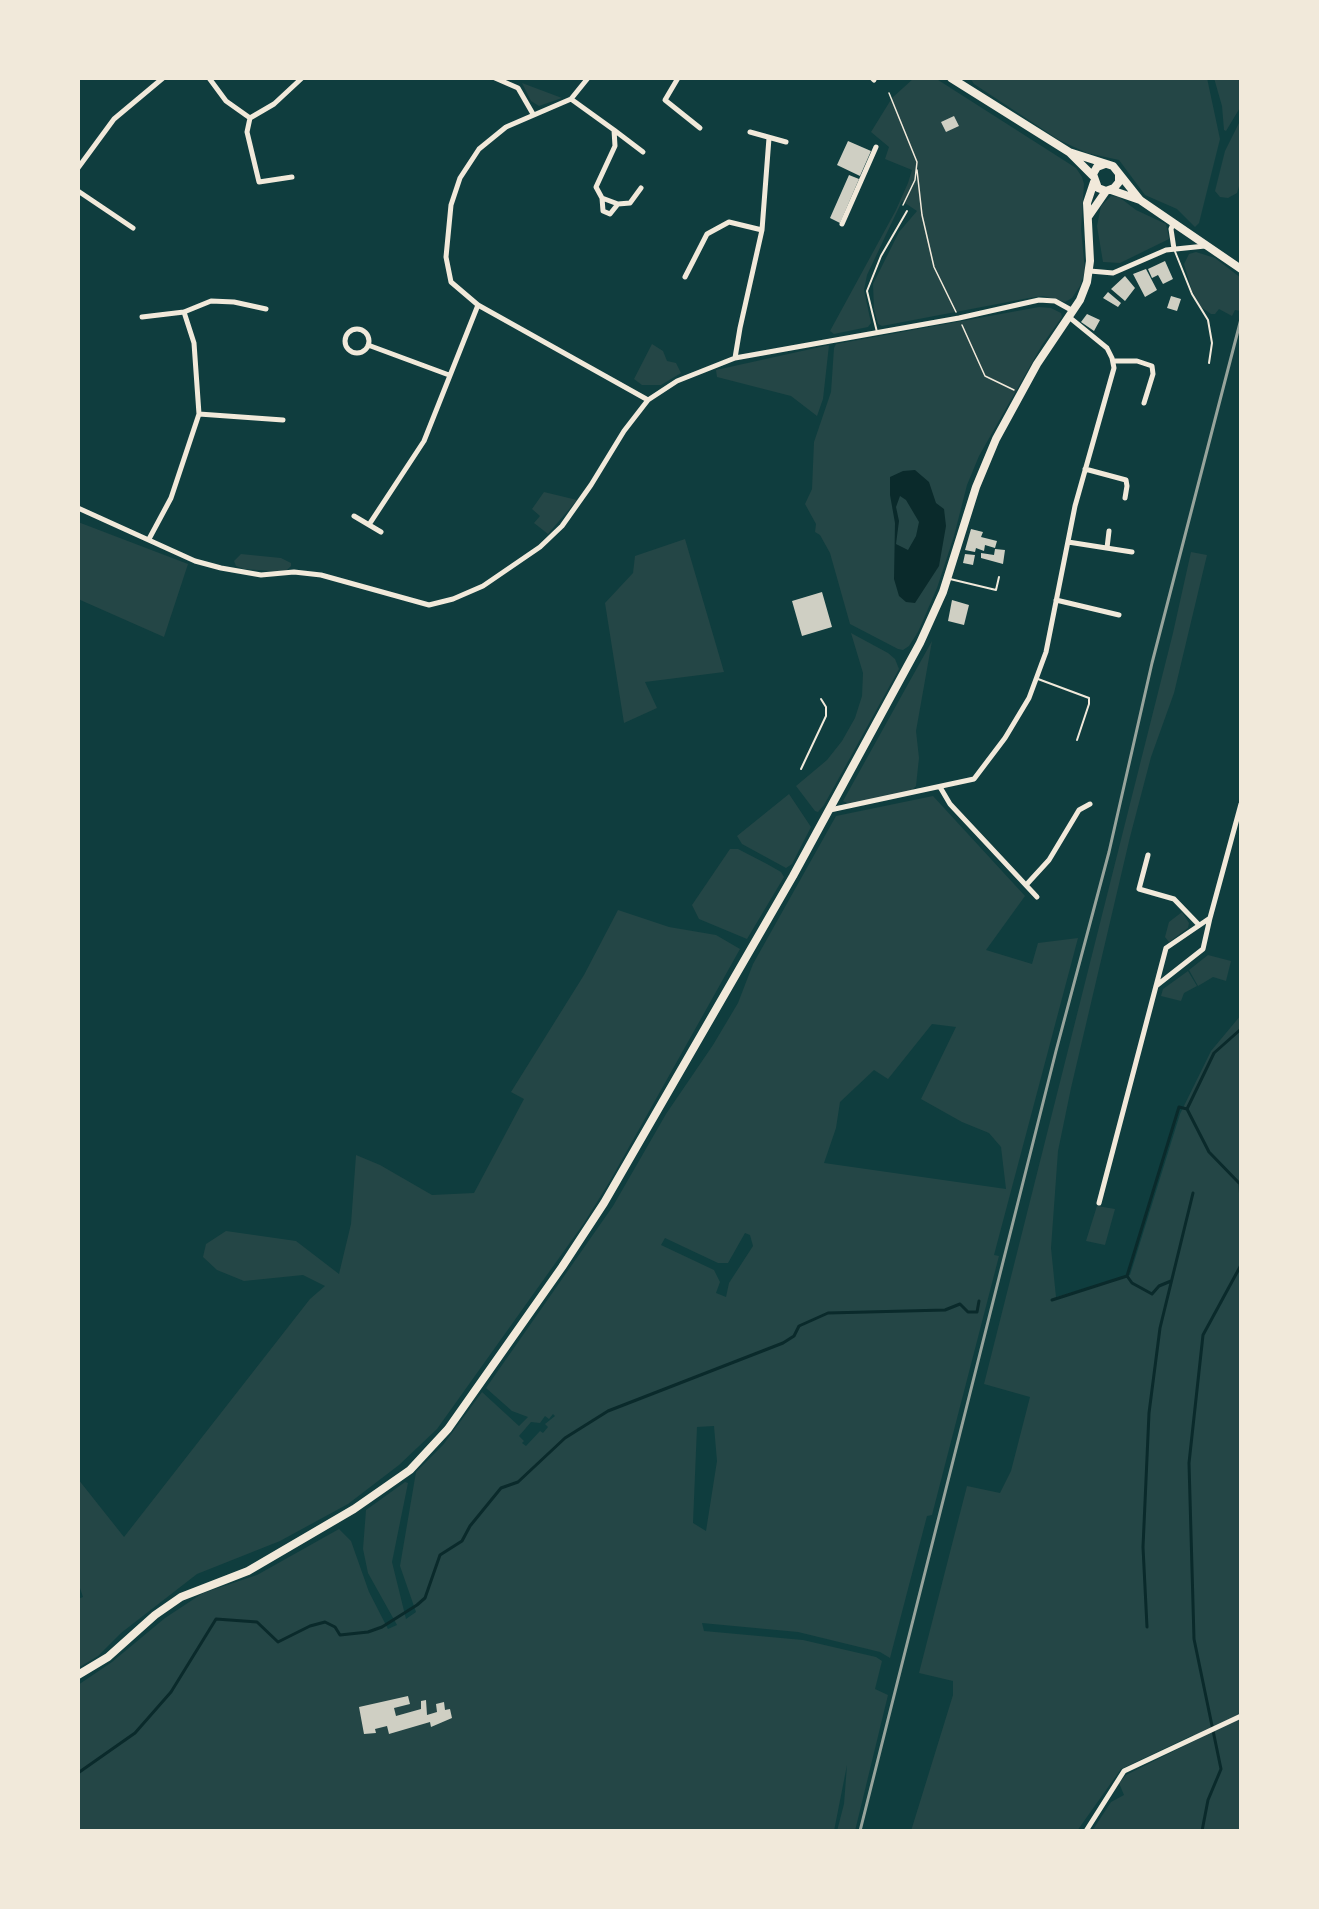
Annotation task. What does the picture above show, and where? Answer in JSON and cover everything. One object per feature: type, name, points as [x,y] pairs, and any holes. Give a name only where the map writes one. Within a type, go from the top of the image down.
[{"type":"main road","points":[[954,79],[1069,152],[1114,166],[1140,200],[1240,268]]},
{"type":"main road","points":[[1069,152],[1098,188],[1140,200]]},
{"type":"main road","points":[[78,1675],[108,1657],[155,1615],[181,1597],[248,1571],[354,1509],[392,1483],[432,1449],[486,1376],[597,1215],[793,876],[920,643],[948,578],[984,465],[1021,393],[1082,295],[1090,271],[1087,203],[1097,167],[1105,164]]},
{"type":"main road","points":[[1088,217],[1108,190],[1118,183],[1119,174]]},
{"type":"street","points":[[78,168],[114,119],[163,78]]},
{"type":"street","points":[[209,78],[226,102],[250,118]]},
{"type":"street","points":[[250,118],[274,104],[303,78]]},
{"type":"street","points":[[495,78],[518,88],[533,114]]},
{"type":"street","points":[[588,78],[571,99],[506,127],[479,149],[460,178],[451,205],[446,258],[452,282],[478,305],[648,400]]},
{"type":"street","points":[[678,78],[665,100],[700,128]]},
{"type":"street","points":[[571,99],[643,152]]},
{"type":"street","points":[[250,118],[248,132],[259,182],[292,177]]},
{"type":"street","points":[[614,130],[615,146],[596,187],[602,198],[603,211],[610,214],[618,204]]},
{"type":"street","points":[[750,132],[786,142]]},
{"type":"street","points":[[735,358],[762,230],[769,138]]},
{"type":"street","points":[[842,224],[876,147]]},
{"type":"street","points":[[602,198],[618,204],[630,203],[641,189]]},
{"type":"street","points":[[78,191],[133,228]]},
{"type":"street","points":[[686,276],[706,234],[729,222],[762,230]]},
{"type":"street","points":[[1173,224],[1171,230],[1174,249]]},
{"type":"street","points":[[1090,271],[1113,273],[1174,249],[1207,245]]},
{"type":"street","points":[[78,508],[195,561],[220,568],[261,575],[294,572],[321,575],[429,604],[453,599],[510,571],[540,548],[562,526],[591,485],[624,431],[648,400],[676,381],[735,358],[959,318],[1044,300],[1056,301],[1107,348],[1114,361],[1113,372],[1085,470],[1037,678],[1022,712],[979,775],[970,780],[828,810]]},
{"type":"street","points":[[141,317],[184,312],[211,301],[234,302],[267,309]]},
{"type":"street","points":[[369,523],[424,441],[478,305]]},
{"type":"street","points":[[149,539],[171,498],[199,414],[194,343],[184,312]]},
{"type":"street","points":[[354,329],[361,329],[369,337],[368,345],[363,351],[352,352],[347,347],[345,337],[354,329]]},
{"type":"street","points":[[368,345],[449,375]]},
{"type":"street","points":[[1114,361],[1137,361],[1152,366],[1153,374],[1144,403]]},
{"type":"street","points":[[199,414],[283,420]]},
{"type":"street","points":[[1085,470],[1125,480],[1127,486],[1125,498]]},
{"type":"street","points":[[354,516],[381,532]]},
{"type":"street","points":[[1107,548],[1109,531]]},
{"type":"street","points":[[1068,542],[1132,552]]},
{"type":"street","points":[[1056,600],[1119,615]]},
{"type":"street","points":[[940,787],[950,804],[1037,897]]},
{"type":"street","points":[[1027,884],[1049,860],[1077,813],[1090,804]]},
{"type":"street","points":[[1156,986],[1203,949],[1241,804]]},
{"type":"street","points":[[1148,855],[1139,889],[1174,899],[1199,926]]},
{"type":"street","points":[[1099,1203],[1166,948],[1210,918]]},
{"type":"street","points":[[1086,1831],[1124,1771],[1241,1716]]},
{"type":"lane","points":[[877,332],[867,291],[881,256],[907,211]]},
{"type":"lane","points":[[1174,249],[1192,294],[1208,320],[1212,343],[1209,363]]},
{"type":"lane","points":[[948,578],[996,590],[999,577]]},
{"type":"lane","points":[[1037,678],[1089,698],[1077,741]]},
{"type":"lane","points":[[801,769],[826,716],[826,707],[821,699]]},
{"type":"path","points":[[889,93],[917,170],[922,215],[934,267],[985,376],[1021,393]]},
{"type":"path","points":[[907,211],[902,204],[915,180],[917,170]]},
{"type":"shaded area","points":[[914,78],[935,78],[1076,168],[1084,184],[1081,229],[1085,271],[1080,286],[1072,298],[1065,302],[1043,296],[882,326],[878,324],[874,309],[873,284],[899,232],[917,211],[902,201],[867,275],[864,290],[871,323],[868,327],[834,334],[830,331],[896,210],[908,183],[912,170],[885,159],[889,147],[871,132],[892,98]]},
{"type":"shaded area","points":[[970,78],[1207,78],[1220,139],[1199,223],[1195,227],[1177,209],[1145,195],[1119,160],[1087,153],[1059,140],[974,84]]},
{"type":"shaded area","points":[[1214,78],[1241,78],[1241,106],[1226,131],[1224,130],[1222,106]]},
{"type":"shaded area","points":[[522,83],[562,98],[539,106],[531,101]]},
{"type":"shaded area","points":[[1241,119],[1241,179],[1237,193],[1228,198],[1220,197],[1215,191],[1225,151]]},
{"type":"shaded area","points":[[1111,196],[1119,197],[1136,210],[1166,224],[1169,239],[1120,263],[1103,262],[1097,226],[1101,206]]},
{"type":"shaded area","points":[[1196,252],[1215,258],[1241,278],[1241,311],[1235,310],[1232,316],[1219,309],[1215,314],[1211,314],[1201,307],[1192,291],[1184,264],[1189,254]]},
{"type":"shaded area","points":[[1039,307],[1051,308],[1061,313],[1062,317],[1042,345],[979,456],[967,485],[937,588],[918,632],[909,646],[903,650],[898,649],[850,624],[830,553],[820,535],[815,532],[816,524],[805,504],[812,489],[814,442],[831,392],[834,348],[836,344]]},
{"type":"shaded area","points":[[652,344],[663,351],[667,361],[676,363],[681,373],[661,385],[642,385],[634,379]]},
{"type":"shaded area","points":[[829,345],[823,399],[817,416],[791,396],[717,377],[716,370]]},
{"type":"shaded area","points":[[915,470],[929,482],[936,503],[944,509],[946,526],[939,566],[915,603],[906,602],[899,596],[894,579],[895,523],[890,495],[890,477],[903,471]],"holes":[[[900,496],[906,500],[919,522],[916,536],[908,550],[896,544],[899,521],[896,507]]]},
{"type":"shaded area","points":[[544,492],[577,500],[548,534],[534,523],[540,516],[532,509]]},
{"type":"shaded area","points":[[78,522],[188,564],[164,637],[78,599]]},
{"type":"shaded area","points":[[685,539],[724,672],[645,682],[657,708],[624,723],[605,603],[633,573],[635,556]]},
{"type":"shaded area","points":[[1191,552],[1207,555],[1174,693],[1151,757],[1130,837],[1071,1088],[1058,1151],[1051,1248],[1056,1297],[1130,1275],[1180,1114],[1211,1051],[1241,1015],[1241,1831],[1092,1831],[1111,1802],[1124,1795],[1119,1783],[1126,1775],[1198,1739],[1193,1735],[1121,1769],[1077,1831],[911,1831],[953,1695],[953,1681],[919,1673],[967,1486],[1000,1493],[1011,1471],[1030,1397],[984,1384],[1173,633]]},
{"type":"shaded area","points":[[241,554],[281,558],[291,563],[291,566],[285,572],[244,569],[236,566],[234,561]]},
{"type":"shaded area","points":[[851,633],[888,653],[895,659],[899,669],[818,812],[796,786],[827,760],[842,741],[855,718],[862,696],[863,673]]},
{"type":"shaded area","points":[[932,641],[916,731],[919,758],[916,786],[910,792],[849,804],[843,801]]},
{"type":"shaded area","points":[[789,794],[811,827],[792,864],[786,868],[742,844],[737,836]]},
{"type":"shaded area","points":[[933,796],[1025,896],[986,950],[1032,964],[1038,943],[1078,938],[994,1255],[999,1256],[932,1515],[927,1516],[890,1658],[880,1652],[798,1632],[702,1623],[704,1631],[803,1640],[876,1657],[882,1661],[875,1689],[888,1695],[855,1831],[837,1831],[844,1804],[847,1765],[834,1831],[78,1831],[78,1685],[112,1662],[165,1618],[203,1593],[257,1575],[339,1529],[351,1541],[369,1592],[388,1629],[397,1625],[368,1573],[363,1549],[366,1510],[405,1482],[408,1483],[392,1562],[406,1619],[416,1612],[400,1566],[416,1472],[443,1445],[482,1392],[519,1426],[528,1417],[512,1411],[486,1388],[613,1206],[666,1114],[713,1045],[738,1003],[753,964],[836,816]],"holes":[[[932,1024],[956,1027],[921,1099],[962,1122],[989,1133],[1001,1147],[1006,1189],[824,1163],[836,1128],[840,1102],[874,1070],[888,1079]],[[745,1233],[750,1235],[753,1246],[729,1283],[726,1297],[716,1293],[720,1282],[714,1270],[661,1245],[665,1238],[718,1263],[728,1263]],[[553,1414],[555,1416],[545,1424],[548,1427],[543,1433],[540,1431],[526,1446],[522,1443],[524,1441],[519,1436],[531,1422],[540,1423],[545,1416],[549,1419]],[[714,1426],[717,1461],[706,1531],[693,1523],[697,1427]]]},
{"type":"shaded area","points":[[730,849],[738,849],[767,864],[781,872],[784,877],[747,939],[699,919],[692,905]]},
{"type":"shaded area","points":[[618,910],[669,927],[716,935],[740,949],[610,1181],[584,1223],[437,1429],[399,1465],[348,1504],[280,1541],[197,1574],[121,1633],[98,1656],[78,1668],[78,1599],[83,1597],[78,1582],[78,1479],[124,1537],[310,1299],[325,1286],[303,1275],[244,1281],[217,1270],[203,1257],[206,1244],[226,1231],[296,1241],[339,1274],[351,1224],[356,1155],[380,1165],[432,1195],[474,1193],[524,1099],[511,1092],[584,975]]},
{"type":"shaded area","points":[[1182,912],[1189,923],[1188,928],[1169,942],[1165,937],[1169,922]]},
{"type":"shaded area","points":[[1208,955],[1231,961],[1226,981],[1213,977],[1198,986],[1189,970]]},
{"type":"shaded area","points":[[1188,971],[1197,986],[1184,993],[1181,1001],[1161,996],[1163,989]]},
{"type":"shaded area","points":[[1097,1206],[1115,1209],[1105,1245],[1086,1241]]},
{"type":"building","points":[[954,116],[959,126],[946,132],[941,122]]},
{"type":"building","points":[[848,141],[871,151],[860,176],[837,165]]},
{"type":"building","points":[[849,175],[859,179],[840,223],[830,218]]},
{"type":"building","points":[[1165,261],[1173,279],[1163,284],[1158,275],[1152,278],[1148,269]]},
{"type":"building","points":[[1146,269],[1157,290],[1145,297],[1133,274]]},
{"type":"building","points":[[1125,276],[1135,288],[1125,301],[1111,289]]},
{"type":"building","points":[[1108,292],[1121,303],[1118,307],[1103,298]]},
{"type":"building","points":[[1171,296],[1181,299],[1177,311],[1167,308]]},
{"type":"building","points":[[1087,314],[1100,320],[1094,331],[1081,322]]},
{"type":"building","points":[[971,529],[983,532],[981,537],[997,541],[995,548],[985,545],[984,551],[976,548],[975,552],[965,550]]},
{"type":"building","points":[[995,549],[1005,550],[1003,564],[981,558],[981,553],[994,555]]},
{"type":"building","points":[[965,554],[975,555],[973,565],[963,563]]},
{"type":"building","points":[[822,592],[832,627],[802,636],[792,601]]},
{"type":"building","points":[[952,600],[969,605],[964,625],[948,621]]},
{"type":"building","points":[[408,1696],[410,1704],[394,1708],[396,1716],[421,1709],[421,1701],[426,1700],[427,1715],[437,1712],[436,1704],[444,1702],[445,1710],[450,1709],[452,1718],[431,1727],[430,1722],[389,1734],[387,1726],[375,1729],[376,1733],[364,1734],[359,1707]]},
{"type":"waterway","points":[[1187,1109],[1214,1053],[1241,1029]]},
{"type":"waterway","points":[[1052,1300],[1127,1276],[1179,1107],[1187,1109]]},
{"type":"waterway","points":[[1187,1109],[1209,1152],[1240,1184],[1241,1203]]},
{"type":"waterway","points":[[1147,1627],[1143,1547],[1149,1413],[1160,1328],[1193,1193]]},
{"type":"waterway","points":[[1202,1831],[1208,1800],[1221,1769],[1194,1639],[1189,1463],[1203,1335],[1241,1265]]},
{"type":"waterway","points":[[1127,1276],[1132,1283],[1152,1294],[1159,1286],[1171,1281]]},
{"type":"waterway","points":[[78,1773],[135,1733],[171,1692],[216,1619],[257,1622],[278,1642],[310,1626],[325,1622],[335,1627],[340,1635],[368,1632],[382,1627],[417,1605],[425,1598],[440,1555],[462,1541],[470,1526],[501,1488],[518,1482],[565,1438],[608,1411],[783,1343],[794,1336],[799,1326],[828,1313],[945,1310],[960,1304],[968,1312],[977,1312],[979,1301]]},
{"type":"railway","points":[[860,1831],[1056,1051],[1109,852],[1152,663],[1241,319]]}]
